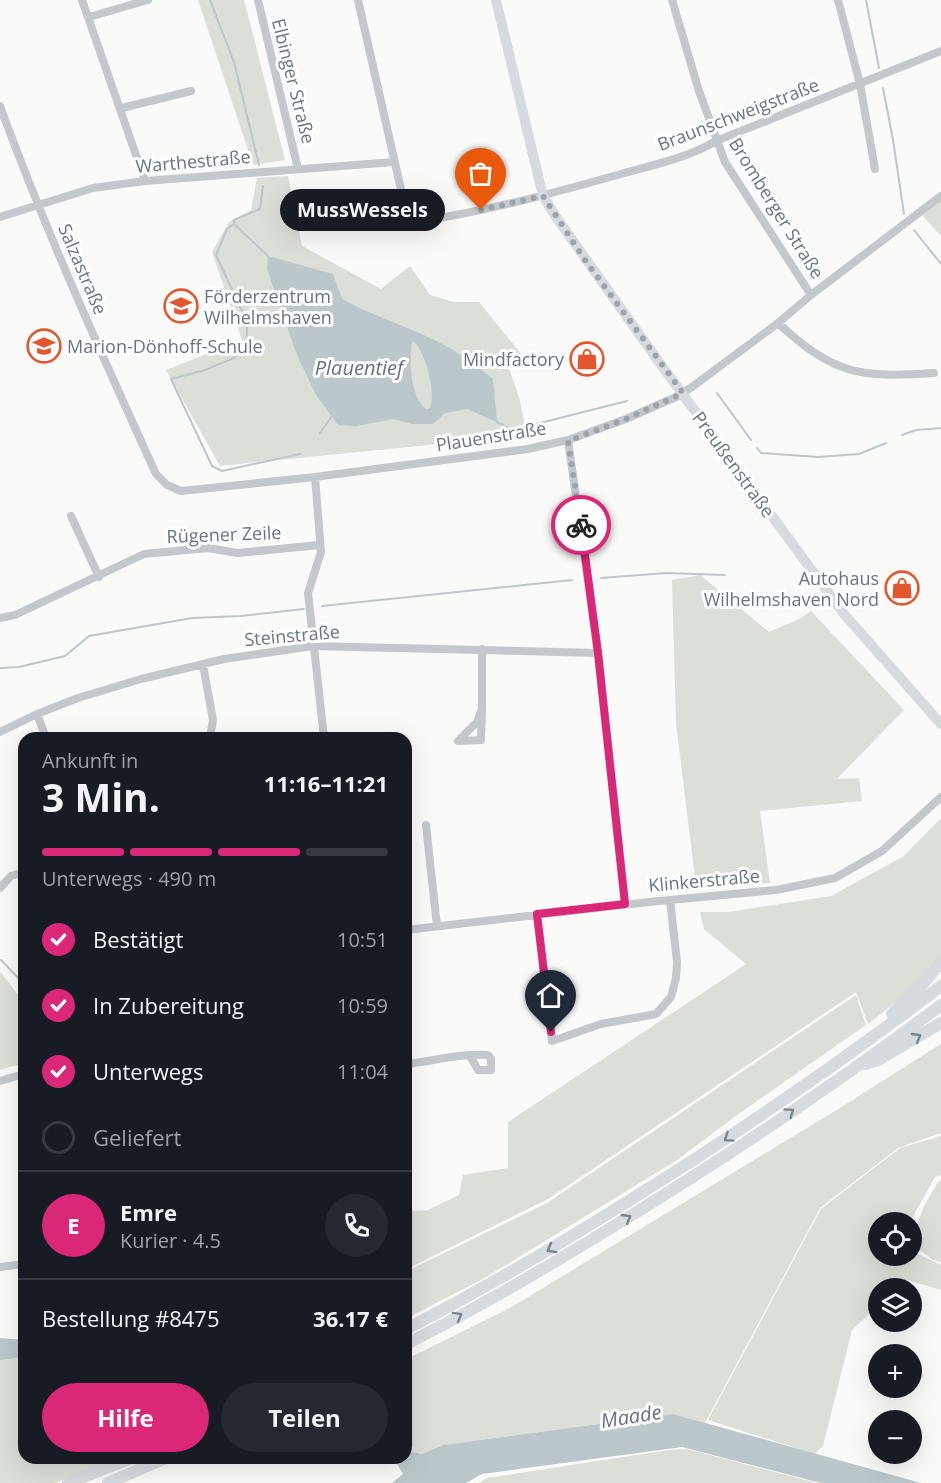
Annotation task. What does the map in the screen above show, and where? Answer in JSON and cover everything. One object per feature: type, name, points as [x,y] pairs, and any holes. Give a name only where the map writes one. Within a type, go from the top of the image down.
[{"type":"highway","points":[[862,1045],[875,1028],[917,991],[941,962]]},
{"type":"highway","points":[[412,1326],[570,1238],[658,1183],[770,1110],[941,986]]},
{"type":"highway","points":[[412,1341],[504,1291],[635,1213],[769,1127],[941,1005]]},
{"type":"highway","points":[[855,1067],[878,1060],[941,1023]]},
{"type":"highway","points":[[68,1483],[117,1464]]},
{"type":"highway","points":[[108,1483],[152,1464]]},
{"type":"main road","name":"Preußenstraße","points":[[496,0],[543,196],[585,260],[844,614],[941,724]]},
{"type":"main road","name":"Preußenstraße","points":[[930,709],[941,716]]},
{"type":"street","points":[[82,0],[122,108],[145,181]]},
{"type":"street","points":[[89,17],[148,0]]},
{"type":"street","name":"Elbinger Straße","points":[[258,0],[298,169]]},
{"type":"street","points":[[358,0],[394,162]]},
{"type":"street","name":"Bromberger Straße","points":[[672,0],[716,141],[725,162],[811,295]]},
{"type":"street","points":[[838,0],[860,84],[875,169]]},
{"type":"street","name":"Braunschweigstraße","points":[[394,162],[409,221],[441,218],[543,196],[658,163],[707,146],[941,51]]},
{"type":"street","points":[[122,108],[190,91]]},
{"type":"street","name":"Salzastraße","points":[[0,106],[68,279],[156,474]]},
{"type":"street","name":"Warthestraße","points":[[0,217],[86,189],[145,181],[394,162]]},
{"type":"street","name":"Plauenstraße","points":[[156,474],[167,485],[181,491],[315,477],[568,441],[626,419],[683,393],[778,323],[811,295],[941,196]]},
{"type":"street","points":[[778,323],[799,342],[833,365],[864,374],[892,376],[934,373]]},
{"type":"street","points":[[568,441],[598,653],[625,904]]},
{"type":"street","points":[[315,477],[321,552],[308,593],[323,732]]},
{"type":"street","points":[[71,516],[99,577]]},
{"type":"street","name":"Rügener Zeile","points":[[0,618],[15,615],[144,554],[208,548],[237,553],[320,545]]},
{"type":"street","name":"Steinstraße","points":[[0,732],[78,698],[141,679],[224,659],[313,646],[598,653]]},
{"type":"street","points":[[482,649],[482,709]]},
{"type":"street","points":[[203,665],[213,720],[211,732]]},
{"type":"street","points":[[37,714],[44,732]]},
{"type":"street","name":"Klinkerstraße","points":[[412,929],[625,904],[776,890],[835,878],[882,851],[941,797]]},
{"type":"street","points":[[426,825],[437,926]]},
{"type":"street","points":[[0,888],[11,876],[18,874]]},
{"type":"street","points":[[537,914],[552,1041],[601,1024],[656,1014],[671,997],[677,962],[670,900]]},
{"type":"street","points":[[412,1063],[470,1056]]},
{"type":"street","points":[[0,1081],[18,1076]]},
{"type":"street","points":[[0,1267],[18,1265]]},
{"type":"shaded area","points":[[198,0],[244,0],[285,160],[253,165]]},
{"type":"shaded area","points":[[288,176],[302,246],[381,289],[410,266],[430,295],[454,302],[479,302],[522,355],[508,365],[519,397],[527,435],[220,466],[166,370],[242,340],[212,252],[229,222],[251,210],[257,178]]},
{"type":"shaded area","points":[[941,200],[941,236],[921,214]]},
{"type":"shaded area","points":[[700,575],[769,632],[811,611],[904,710],[837,779],[859,778],[862,801],[760,811],[770,883],[696,886],[676,723],[672,580]]},
{"type":"shaded area","points":[[941,818],[941,956],[909,992],[868,1024],[856,992],[548,1199],[412,1267],[412,1211],[428,1210],[459,1195],[463,1175],[508,1168],[508,1122],[746,964],[704,929],[700,912],[729,912],[831,896],[904,856]]},
{"type":"shaded area","points":[[0,971],[18,995],[18,1065],[0,1070]]},
{"type":"shaded area","points":[[856,995],[866,1025],[677,1160],[483,1279],[412,1315],[412,1269],[547,1203]]},
{"type":"shaded area","points":[[941,1044],[941,1133],[898,1148],[820,1208],[705,1423],[673,1414],[443,1445],[422,1454],[412,1452],[412,1357],[510,1308]]},
{"type":"shaded area","points":[[941,1136],[941,1175],[935,1177],[916,1212],[868,1212],[868,1266],[922,1266],[922,1256],[941,1265],[941,1290],[922,1284],[922,1278],[868,1278],[868,1315],[852,1330],[823,1446],[815,1454],[708,1420],[821,1209],[900,1148]]},
{"type":"shaded area","points":[[941,1180],[941,1262],[933,1260],[922,1252],[922,1212]]},
{"type":"shaded area","points":[[18,1358],[18,1464],[104,1464],[55,1483],[0,1483],[0,1360]]},
{"type":"shaded area","points":[[687,1449],[817,1483],[479,1483],[487,1478]]},
{"type":"water","name":"Plauentief","points":[[268,256],[333,274],[342,299],[435,340],[460,354],[493,379],[497,422],[467,409],[445,413],[433,424],[412,424],[393,419],[356,426],[338,425],[316,395],[297,355],[267,269]],"holes":[[[414,341],[431,383],[432,401],[430,408],[426,409],[417,396],[412,378],[412,342]]]},
{"type":"water","points":[[0,1338],[18,1340],[18,1358],[0,1360]]},
{"type":"water","points":[[673,1414],[921,1483],[821,1483],[682,1447],[482,1474],[466,1483],[392,1483],[403,1474],[397,1464],[412,1464],[412,1452],[422,1454],[443,1445]]},
{"type":"waterway","points":[[210,0],[234,62],[259,165]]},
{"type":"waterway","points":[[866,0],[879,68]]},
{"type":"waterway","points":[[883,88],[904,214]]},
{"type":"waterway","points":[[234,224],[234,220],[260,209],[263,186]]},
{"type":"waterway","points":[[268,256],[234,224],[227,229],[216,255],[247,322],[247,344],[234,358],[205,370],[171,379],[212,466],[222,471],[300,454]]},
{"type":"waterway","points":[[914,230],[941,264]]},
{"type":"waterway","points":[[717,393],[751,440]]},
{"type":"waterway","points":[[528,426],[627,401]]},
{"type":"waterway","points":[[320,433],[331,417]]},
{"type":"waterway","points":[[497,422],[510,429],[521,427]]},
{"type":"waterway","points":[[902,435],[916,430],[941,428]]},
{"type":"waterway","points":[[757,448],[761,453],[818,457],[859,454],[886,443]]},
{"type":"waterway","points":[[601,578],[666,573],[725,575]]},
{"type":"waterway","points":[[322,606],[572,580]]},
{"type":"waterway","points":[[0,668],[19,667],[65,656],[89,636],[192,618],[241,616],[304,609]]},
{"type":"waterway","points":[[1,960],[18,978]]},
{"type":"way so far","points":[[481,210],[543,196],[585,260],[683,393],[626,419],[568,441],[581,525]]},
{"type":"place","name":"MussWessels","points":[[481,210]]},
{"type":"place","name":"Förderzentrum Wilhelmshaven","points":[[181,306]]},
{"type":"place","name":"Marion-Dönhoff-Schule","points":[[44,346]]},
{"type":"place","name":"Mindfactory","points":[[587,359]]},
{"type":"place","name":"Autohaus Wilhelmshaven Nord","points":[[902,588]]},
{"type":"route","points":[[551,1032],[537,914],[625,904],[598,653],[581,525]]},
{"type":"water label","name":"Maade","points":[[631,1416]]}]
